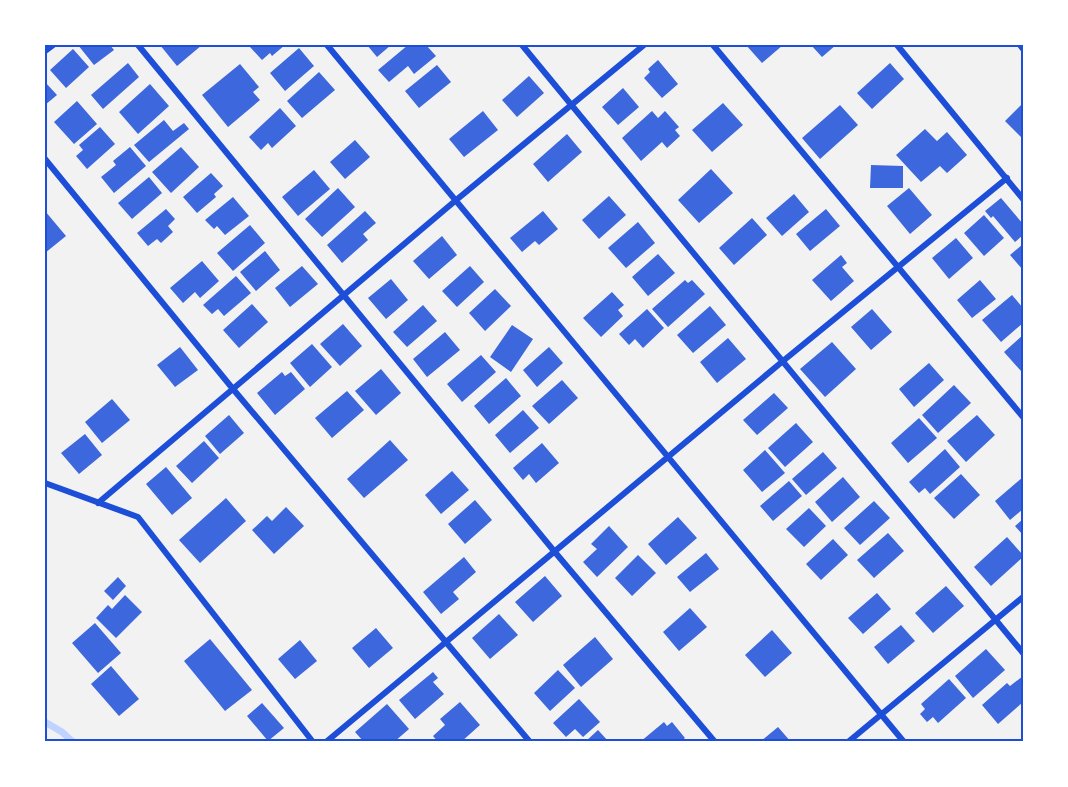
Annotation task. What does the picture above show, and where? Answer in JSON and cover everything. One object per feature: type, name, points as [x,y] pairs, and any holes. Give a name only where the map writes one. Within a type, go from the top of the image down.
[{"type":"street","points":[[45,51],[53,45]]},
{"type":"street","points":[[138,45],[554,551],[715,742]]},
{"type":"street","points":[[327,45],[904,742]]},
{"type":"street","points":[[522,45],[1023,653]]},
{"type":"street","points":[[98,503],[455,201],[644,45]]},
{"type":"street","points":[[713,45],[1023,417]]},
{"type":"street","points":[[897,45],[1023,199]]},
{"type":"street","points":[[1020,45],[1023,49]]},
{"type":"street","points":[[45,159],[233,389],[530,742]]},
{"type":"street","points":[[326,742],[783,361],[1007,178]]},
{"type":"street","points":[[45,483],[138,517],[313,742]]},
{"type":"street","points":[[848,742],[1023,597]]},
{"type":"building","points":[[78,45],[110,45],[114,50],[94,65]]},
{"type":"building","points":[[160,45],[202,45],[177,66]]},
{"type":"building","points":[[252,45],[285,45],[272,56],[270,53],[262,60],[250,47]]},
{"type":"building","points":[[367,45],[391,45],[377,57]]},
{"type":"building","points":[[408,45],[426,45],[436,56],[414,74],[408,66],[389,82],[378,70]]},
{"type":"building","points":[[746,45],[783,45],[762,63]]},
{"type":"building","points":[[811,45],[836,45],[822,57]]},
{"type":"building","points":[[299,48],[314,66],[285,91],[270,73]]},
{"type":"building","points":[[73,49],[89,67],[66,88],[50,70]]},
{"type":"building","points":[[658,60],[678,84],[662,98],[644,78],[650,72],[648,69]]},
{"type":"building","points":[[128,63],[139,77],[103,109],[91,95]]},
{"type":"building","points":[[890,63],[904,79],[872,109],[857,93]]},
{"type":"building","points":[[240,64],[259,87],[253,92],[260,100],[228,127],[202,95]]},
{"type":"building","points":[[437,65],[451,82],[419,108],[405,91]]},
{"type":"building","points":[[319,72],[335,90],[302,118],[287,101]]},
{"type":"building","points":[[529,76],[544,93],[517,117],[502,100]]},
{"type":"building","points":[[45,82],[57,95],[45,105]]},
{"type":"building","points":[[150,84],[169,106],[138,134],[119,112]]},
{"type":"building","points":[[623,88],[639,107],[618,125],[602,107]]},
{"type":"building","points":[[77,101],[97,124],[74,144],[54,122]]},
{"type":"building","points":[[723,103],[743,125],[712,152],[692,130]]},
{"type":"building","points":[[1023,103],[1023,139],[1005,121]]},
{"type":"building","points":[[840,105],[858,125],[820,159],[802,138]]},
{"type":"building","points":[[280,108],[296,126],[272,148],[268,143],[261,150],[249,137]]},
{"type":"building","points":[[483,111],[498,130],[464,157],[449,139]]},
{"type":"building","points":[[652,111],[658,118],[665,111],[679,127],[675,130],[680,136],[667,148],[662,142],[641,161],[622,138]]},
{"type":"building","points":[[164,120],[173,131],[184,123],[189,129],[149,162],[134,145]]},
{"type":"building","points":[[100,127],[115,144],[87,169],[76,156],[83,150],[79,145]]},
{"type":"building","points":[[925,129],[937,141],[947,132],[967,155],[947,173],[940,166],[921,182],[896,155]]},
{"type":"building","points":[[567,134],[582,152],[548,182],[533,164]]},
{"type":"building","points":[[355,140],[370,157],[345,179],[330,162]]},
{"type":"building","points":[[130,147],[146,166],[114,193],[101,177],[116,165],[113,161]]},
{"type":"building","points":[[181,147],[199,167],[171,193],[152,172]]},
{"type":"building","points":[[871,165],[903,166],[903,188],[870,188]]},
{"type":"building","points":[[711,169],[733,193],[699,223],[678,200]]},
{"type":"building","points":[[314,170],[330,189],[298,216],[282,197]]},
{"type":"building","points":[[211,173],[223,186],[214,194],[216,197],[197,213],[183,197]]},
{"type":"building","points":[[149,177],[162,193],[132,219],[118,203]]},
{"type":"building","points":[[338,188],[355,207],[322,237],[305,219]]},
{"type":"building","points":[[909,188],[932,215],[910,234],[887,206]]},
{"type":"building","points":[[794,194],[809,212],[782,236],[766,218]]},
{"type":"building","points":[[609,196],[626,215],[599,239],[582,220]]},
{"type":"building","points":[[233,197],[249,216],[225,235],[217,226],[214,229],[205,220]]},
{"type":"building","points":[[1001,198],[1023,224],[1023,235],[1015,242],[993,216],[991,218],[985,211]]},
{"type":"building","points":[[166,209],[175,219],[168,226],[173,232],[161,243],[157,239],[148,246],[137,233]]},
{"type":"building","points":[[826,209],[840,226],[810,251],[796,234]]},
{"type":"building","points":[[45,211],[66,236],[45,253]]},
{"type":"building","points":[[365,211],[376,223],[363,234],[368,240],[342,263],[327,245]]},
{"type":"building","points":[[543,211],[558,229],[539,245],[535,241],[522,252],[510,238]]},
{"type":"building","points":[[984,215],[1004,238],[984,256],[964,233]]},
{"type":"building","points":[[752,218],[767,235],[734,265],[719,248]]},
{"type":"building","points":[[638,222],[655,243],[626,268],[608,248]]},
{"type":"building","points":[[250,225],[265,243],[233,271],[217,253]]},
{"type":"building","points":[[442,236],[457,255],[429,279],[413,261]]},
{"type":"building","points":[[956,238],[973,258],[949,279],[932,258]]},
{"type":"building","points":[[1023,244],[1023,270],[1010,255]]},
{"type":"building","points":[[265,251],[280,270],[256,291],[240,272]]},
{"type":"building","points":[[658,254],[675,273],[648,296],[632,277]]},
{"type":"building","points":[[841,255],[847,263],[842,267],[854,281],[831,301],[812,280]]},
{"type":"building","points":[[202,261],[219,281],[200,298],[195,292],[183,303],[170,288]]},
{"type":"building","points":[[302,266],[318,284],[290,307],[275,288]]},
{"type":"building","points":[[470,266],[484,282],[457,307],[442,291]]},
{"type":"building","points":[[236,276],[251,293],[224,316],[218,309],[212,314],[203,305]]},
{"type":"building","points":[[391,279],[408,300],[386,319],[368,298]]},
{"type":"building","points":[[685,280],[688,283],[692,280],[705,294],[668,327],[652,309]]},
{"type":"building","points":[[980,280],[996,299],[972,318],[957,300]]},
{"type":"building","points":[[495,289],[511,306],[485,331],[469,313]]},
{"type":"building","points":[[612,292],[624,305],[618,310],[623,316],[601,337],[583,318]]},
{"type":"building","points":[[1012,295],[1023,308],[1023,323],[1001,342],[982,320]]},
{"type":"building","points":[[252,304],[268,322],[239,348],[223,330]]},
{"type":"building","points":[[423,305],[437,321],[407,347],[393,332]]},
{"type":"building","points":[[710,306],[726,325],[693,353],[677,335]]},
{"type":"building","points":[[647,309],[664,328],[643,348],[635,339],[629,345],[619,334]]},
{"type":"building","points":[[872,309],[892,332],[871,350],[851,327]]},
{"type":"building","points":[[343,324],[362,346],[340,366],[320,344]]},
{"type":"building","points":[[512,325],[533,339],[511,372],[490,357]]},
{"type":"building","points":[[445,332],[460,350],[427,377],[413,359]]},
{"type":"building","points":[[1023,335],[1023,370],[1021,371],[1004,352]]},
{"type":"building","points":[[728,338],[746,359],[717,383],[700,362]]},
{"type":"building","points":[[832,342],[856,369],[825,397],[800,369]]},
{"type":"building","points":[[312,344],[332,367],[310,387],[290,363]]},
{"type":"building","points":[[180,347],[198,370],[175,387],[157,365]]},
{"type":"building","points":[[549,347],[563,363],[537,387],[523,370]]},
{"type":"building","points":[[481,355],[496,372],[462,402],[447,384]]},
{"type":"building","points":[[929,363],[944,380],[914,407],[899,389]]},
{"type":"building","points":[[381,369],[401,393],[376,415],[355,391]]},
{"type":"building","points":[[282,372],[285,376],[291,372],[305,389],[275,415],[257,393]]},
{"type":"building","points":[[506,378],[521,396],[489,424],[474,406]]},
{"type":"building","points":[[562,380],[578,398],[549,424],[532,406]]},
{"type":"building","points":[[954,385],[971,403],[938,433],[922,415]]},
{"type":"building","points":[[347,391],[364,410],[332,438],[315,418]]},
{"type":"building","points":[[774,393],[788,408],[757,435],[743,420]]},
{"type":"building","points":[[112,399],[130,420],[102,443],[85,422]]},
{"type":"building","points":[[523,410],[539,428],[510,453],[495,435]]},
{"type":"building","points":[[229,415],[244,433],[220,454],[205,436]]},
{"type":"building","points":[[977,415],[995,435],[966,462],[947,441]]},
{"type":"building","points":[[919,418],[937,438],[908,463],[891,443]]},
{"type":"building","points":[[796,423],[813,442],[785,467],[768,448]]},
{"type":"building","points":[[85,434],[102,455],[79,474],[61,453]]},
{"type":"building","points":[[390,440],[408,460],[364,498],[347,479]]},
{"type":"building","points":[[204,441],[219,458],[192,483],[176,466]]},
{"type":"building","points":[[542,443],[559,463],[536,483],[529,474],[523,480],[513,468]]},
{"type":"building","points":[[945,449],[960,467],[930,494],[925,488],[919,493],[909,482]]},
{"type":"building","points":[[765,450],[785,473],[762,492],[743,470]]},
{"type":"building","points":[[823,452],[837,468],[806,495],[792,479]]},
{"type":"building","points":[[166,467],[192,498],[172,515],[146,484]]},
{"type":"building","points":[[452,471],[469,490],[441,514],[425,495]]},
{"type":"building","points":[[961,474],[980,495],[954,519],[934,498]]},
{"type":"building","points":[[843,477],[860,497],[832,522],[815,502]]},
{"type":"building","points":[[1023,477],[1023,509],[1010,520],[995,501]]},
{"type":"building","points":[[789,481],[802,496],[773,521],[760,506]]},
{"type":"building","points":[[226,498],[246,521],[200,563],[179,540]]},
{"type":"building","points":[[475,500],[492,520],[465,544],[448,524]]},
{"type":"building","points":[[874,501],[890,518],[860,545],[844,528]]},
{"type":"building","points":[[286,507],[304,526],[274,554],[252,530],[267,516],[272,521]]},
{"type":"building","points":[[809,508],[826,526],[804,547],[786,529]]},
{"type":"building","points":[[678,517],[697,538],[666,565],[648,544]]},
{"type":"building","points":[[1023,519],[1023,535],[1015,526]]},
{"type":"building","points":[[609,526],[628,547],[597,577],[583,562],[597,549],[591,544]]},
{"type":"building","points":[[888,533],[904,551],[874,578],[857,560]]},
{"type":"building","points":[[1007,537],[1023,557],[991,586],[974,567]]},
{"type":"building","points":[[833,539],[848,555],[821,580],[806,564]]},
{"type":"building","points":[[706,553],[719,569],[690,592],[677,577]]},
{"type":"building","points":[[638,555],[656,573],[632,596],[615,578]]},
{"type":"building","points":[[464,557],[476,572],[453,592],[459,599],[441,614],[423,592]]},
{"type":"building","points":[[545,576],[562,596],[533,622],[515,602]]},
{"type":"building","points":[[118,577],[126,586],[113,600],[104,591]]},
{"type":"building","points":[[946,586],[964,606],[933,633],[915,613]]},
{"type":"building","points":[[877,593],[891,609],[863,634],[848,618]]},
{"type":"building","points":[[125,595],[142,612],[116,638],[96,618],[108,605],[112,609]]},
{"type":"building","points":[[690,608],[707,627],[679,651],[663,632]]},
{"type":"building","points":[[499,614],[518,635],[490,659],[472,638]]},
{"type":"building","points":[[95,623],[121,653],[98,673],[72,643]]},
{"type":"building","points":[[901,625],[915,641],[888,664],[874,647]]},
{"type":"building","points":[[376,628],[393,648],[369,668],[352,648]]},
{"type":"building","points":[[772,630],[792,653],[765,677],[745,655]]},
{"type":"building","points":[[595,637],[613,659],[581,687],[563,665]]},
{"type":"building","points":[[210,639],[252,690],[225,711],[184,661]]},
{"type":"building","points":[[300,640],[317,661],[295,679],[278,659]]},
{"type":"building","points":[[986,649],[1005,670],[973,698],[955,676]]},
{"type":"building","points":[[111,666],[139,699],[119,716],[91,684]]},
{"type":"building","points":[[558,670],[575,688],[550,711],[534,693]]},
{"type":"building","points":[[433,672],[438,678],[433,682],[444,694],[415,719],[399,700]]},
{"type":"building","points":[[1023,676],[1023,702],[998,724],[982,705],[1007,683],[1010,686]]},
{"type":"building","points":[[949,679],[966,698],[938,723],[933,717],[927,722],[920,714],[925,709],[921,704]]},
{"type":"building","points":[[579,699],[600,722],[583,737],[575,729],[566,737],[553,723]]},
{"type":"building","points":[[460,702],[480,725],[461,742],[438,742],[433,736],[445,725],[440,719]]},
{"type":"building","points":[[262,703],[284,728],[268,741],[247,716]]},
{"type":"building","points":[[387,704],[409,729],[394,742],[364,742],[355,732]]},
{"type":"building","points":[[664,722],[667,726],[672,722],[685,738],[680,742],[640,742]]},
{"type":"building","points":[[778,727],[791,742],[760,742]]},
{"type":"building","points":[[598,730],[609,742],[585,742]]},
{"type":"waterway","points":[[45,722],[73,742]]}]
